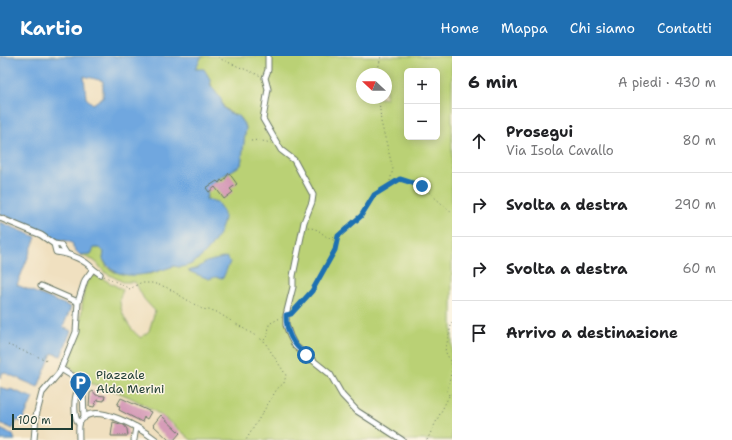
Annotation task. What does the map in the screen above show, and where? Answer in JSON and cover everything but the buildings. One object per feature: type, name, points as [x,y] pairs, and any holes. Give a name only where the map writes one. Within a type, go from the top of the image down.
[{"type":"street","points":[[268,56],[268,70],[265,78],[268,89],[263,119],[285,155],[294,160],[313,195],[293,276],[293,287],[286,315],[286,325],[295,346],[330,374],[342,396],[358,411],[402,440]]},
{"type":"street","points":[[0,218],[41,235],[54,244],[56,252],[66,253],[86,262],[92,269],[100,274]]},
{"type":"street","points":[[34,440],[36,416],[42,393],[61,369],[76,332],[78,302],[85,280],[92,269]]},
{"type":"street","points":[[40,286],[78,302]]},
{"type":"street","points":[[61,369],[74,377],[78,389],[76,394],[76,419],[79,424],[79,440]]},
{"type":"street","points":[[78,389],[84,391],[84,418]]},
{"type":"street","points":[[79,424],[84,418],[94,415],[122,418],[156,440]]},
{"type":"street","points":[[134,440],[136,427]]},
{"type":"path","points":[[378,68],[381,56]]},
{"type":"path","points":[[218,58],[265,78]]},
{"type":"path","points":[[380,104],[381,122],[393,169],[388,185]]},
{"type":"path","points":[[251,141],[258,140],[278,144]]},
{"type":"path","points":[[328,238],[338,236],[361,216],[374,195],[400,179],[422,186],[452,213]]},
{"type":"path","points":[[304,227],[318,230],[337,243]]},
{"type":"path","points":[[264,341],[268,336],[269,324],[291,314],[312,291],[333,254],[338,236]]},
{"type":"path","points":[[100,274],[120,285],[130,288],[140,283],[152,283],[166,287],[202,309],[215,311],[258,335],[264,341],[286,375],[284,383],[277,389],[246,440]]},
{"type":"path","points":[[449,396],[447,391],[452,369],[451,362],[445,351],[452,322]]},
{"type":"path","points":[[8,346],[49,361]]},
{"type":"path","points":[[427,440],[449,396],[452,394]]},
{"type":"green space","points":[[202,56],[452,56],[452,440],[191,440],[167,420],[141,403],[113,390],[82,382],[77,373],[68,365],[80,323],[84,290],[91,275],[98,276],[123,290],[120,297],[122,312],[130,327],[141,338],[149,331],[155,311],[144,299],[135,282],[123,282],[104,272],[93,260],[80,255],[91,254],[94,248],[100,248],[104,252],[103,259],[107,267],[114,272],[150,274],[174,266],[190,265],[201,256],[216,239],[209,217],[207,193],[215,181],[241,165],[246,127],[239,117],[229,112],[223,105],[214,91],[210,79],[195,69]]},
{"type":"water","points":[[0,56],[202,56],[195,69],[204,69],[210,79],[211,86],[221,99],[223,107],[229,113],[238,116],[246,127],[241,165],[213,183],[207,191],[206,199],[217,202],[224,213],[220,233],[207,251],[191,264],[182,267],[174,266],[145,274],[126,275],[109,267],[103,259],[104,252],[100,248],[94,248],[91,254],[80,255],[73,248],[73,244],[68,241],[52,239],[40,230],[0,214]],"holes":[[[84,76],[103,81],[103,97],[93,104],[86,98]]]},
{"type":"water","points":[[0,222],[36,237],[17,285],[71,307],[63,327],[71,331],[61,356],[52,353],[38,387],[3,372],[0,378]]},
{"type":"water","points":[[227,257],[230,262],[223,278],[215,277],[209,279],[188,271],[198,268],[206,262]]},
{"type":"water","points":[[0,387],[9,391],[10,389],[33,398],[22,422],[17,420],[13,429],[0,423]]},
{"type":"water","points":[[0,429],[13,435],[15,440],[0,440]]},
{"type":"place","name":"Piazzale Alda Merini","points":[[80,402]]},
{"type":"route","points":[[306,355],[295,346],[286,325],[286,315],[291,314],[296,310],[312,291],[317,279],[338,245],[338,236],[344,229],[361,216],[374,195],[396,180],[400,179],[422,186]]}]
